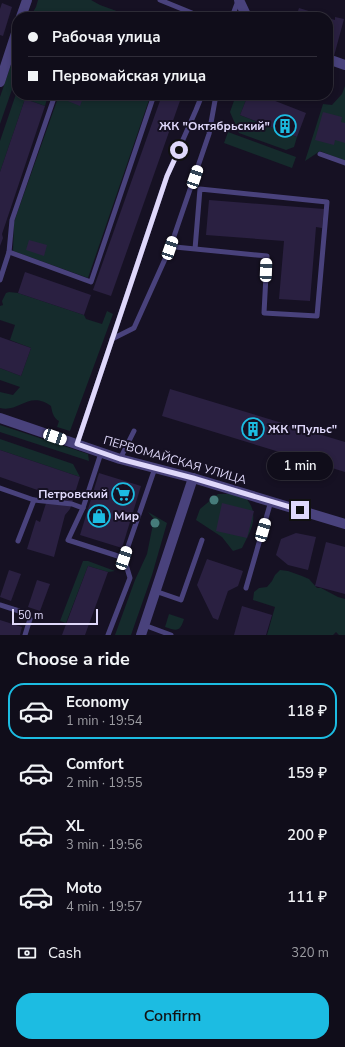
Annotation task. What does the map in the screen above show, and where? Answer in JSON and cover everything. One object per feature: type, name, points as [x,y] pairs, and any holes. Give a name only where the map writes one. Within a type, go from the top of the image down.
[{"type":"street","points":[[23,12],[27,0]]},
{"type":"street","points":[[239,0],[245,12]]},
{"type":"street","points":[[0,82],[12,55]]},
{"type":"street","points":[[333,61],[345,65]]},
{"type":"street","name":"ПЕРВОМАЙСКАЯ УЛИЦА","points":[[0,418],[120,459],[193,478],[345,524]]},
{"type":"street","points":[[142,630],[193,478]]},
{"type":"lane","points":[[160,0],[190,12]]},
{"type":"lane","points":[[234,12],[239,0]]},
{"type":"lane","points":[[0,280],[9,252],[12,220],[53,100]]},
{"type":"lane","points":[[9,252],[91,282],[152,100]]},
{"type":"lane","points":[[77,444],[167,176],[200,100]]},
{"type":"lane","points":[[112,339],[134,328],[170,248],[210,134],[215,100]]},
{"type":"lane","points":[[320,154],[345,163]]},
{"type":"lane","points":[[170,248],[175,247],[195,249],[267,256],[264,313],[317,316],[327,202],[200,189],[195,249]]},
{"type":"lane","points":[[120,459],[134,431]]},
{"type":"lane","points":[[101,453],[83,508],[68,540],[124,558]]},
{"type":"lane","points":[[108,635],[130,578],[124,558],[155,468]]},
{"type":"lane","points":[[0,488],[34,500],[72,504],[83,508]]},
{"type":"lane","points":[[18,541],[34,500]]},
{"type":"lane","points":[[246,588],[271,501]]},
{"type":"lane","points":[[155,591],[181,600],[202,540]]},
{"type":"lane","points":[[0,605],[19,611],[30,619],[24,635]]},
{"type":"lane","points":[[142,630],[171,635]]},
{"type":"green space","points":[[38,0],[91,0],[119,12],[33,12]]},
{"type":"green space","points":[[12,62],[12,89],[0,124],[0,97]]},
{"type":"green space","points":[[345,86],[345,161],[320,151],[305,161],[323,104],[332,105],[342,94]]},
{"type":"green space","points":[[14,100],[25,100],[0,172],[0,141]]},
{"type":"green space","points":[[28,100],[47,100],[45,106]]},
{"type":"green space","points":[[57,100],[149,100],[88,278],[13,251],[14,222]]},
{"type":"green space","points":[[234,100],[246,100],[240,115],[297,137],[294,147],[286,150],[239,133],[230,112]]},
{"type":"green space","points":[[228,132],[296,157],[292,168],[224,143]]},
{"type":"green space","points":[[6,293],[18,293],[84,315],[86,319],[102,324],[107,311],[113,314],[70,431],[57,427],[59,421],[54,416],[51,406],[43,402],[36,400],[13,408],[0,408],[0,392],[13,395],[20,387],[0,380],[0,368],[21,376],[31,348],[10,340],[15,325],[0,320],[0,306],[3,305],[2,301]]},
{"type":"green space","points":[[0,425],[88,454],[89,461],[0,432]]},
{"type":"green space","points":[[0,439],[73,464],[80,477],[0,450]]},
{"type":"green space","points":[[218,494],[232,494],[246,498],[252,507],[253,522],[242,548],[233,551],[222,537],[196,520],[200,509]]},
{"type":"green space","points":[[148,512],[167,523],[152,575],[131,635],[115,635],[135,580],[147,554],[154,519]]},
{"type":"green space","points":[[83,561],[88,561],[115,571],[108,572],[88,566],[66,623],[60,621]]},
{"type":"green space","points":[[280,570],[288,571],[309,579],[317,588],[321,588],[345,599],[345,635],[339,635],[336,632],[333,635],[267,635],[275,607],[253,600],[254,592],[259,588],[267,587]]},
{"type":"green space","points":[[169,614],[184,619],[178,629],[175,630],[165,627]]},
{"type":"building","points":[[2,3],[12,7],[3,36],[0,35],[0,9]]},
{"type":"building","points":[[299,8],[312,12],[298,12]]},
{"type":"building","points":[[335,17],[344,19],[334,56],[333,19],[335,20]]},
{"type":"building","points":[[25,100],[45,106],[2,234],[3,238],[0,246],[0,172]]},
{"type":"building","points":[[65,100],[82,100],[80,106]]},
{"type":"building","points":[[160,100],[180,100],[111,296],[93,290]]},
{"type":"building","name":"ЖК \"Октябрьский\"","points":[[246,100],[273,100],[306,113],[297,137],[240,115]]},
{"type":"building","points":[[323,112],[342,117],[341,122],[345,123],[345,143],[335,140],[334,145],[315,140]]},
{"type":"building","points":[[209,200],[324,209],[322,228],[316,227],[310,301],[279,299],[284,241],[206,235]]},
{"type":"building","points":[[29,240],[47,245],[44,256],[26,250]]},
{"type":"building","points":[[25,272],[91,295],[84,315],[18,293]]},
{"type":"building","points":[[0,337],[31,348],[21,376],[0,368]]},
{"type":"building","name":"ЖК \"Пульс\"","points":[[170,389],[345,442],[345,472],[162,416]]},
{"type":"building","points":[[0,450],[80,477],[70,509],[65,515],[54,557],[27,549],[36,520],[40,522],[49,494],[0,477]]},
{"type":"building","points":[[99,473],[141,486],[122,548],[80,535]]},
{"type":"building","points":[[222,503],[254,511],[247,538],[216,531]]},
{"type":"building","points":[[296,533],[316,537],[308,570],[288,565],[276,555],[281,539]]},
{"type":"building","points":[[326,542],[345,547],[345,594],[315,586]]},
{"type":"building","points":[[207,559],[243,571],[238,586],[228,591],[218,620],[213,618],[197,585]]},
{"type":"building","points":[[88,566],[108,572],[85,635],[62,635]]},
{"type":"building","points":[[9,570],[21,574],[11,601],[0,597]]},
{"type":"building","points":[[37,580],[50,584],[40,611],[28,607]]},
{"type":"building","points":[[242,606],[272,615],[266,635],[234,635]]},
{"type":"building","points":[[0,620],[22,627],[20,635],[0,635]]},
{"type":"place","name":"ЖК \"Октябрьский\"","points":[[285,126]]},
{"type":"place","name":"ЖК \"Пульс\"","points":[[253,429]]},
{"type":"place","name":"Петровский","points":[[123,494]]},
{"type":"place","name":"Мир","points":[[99,516]]},
{"type":"route","points":[[179,150],[167,176],[77,444],[120,459],[193,478],[300,510]]}]
